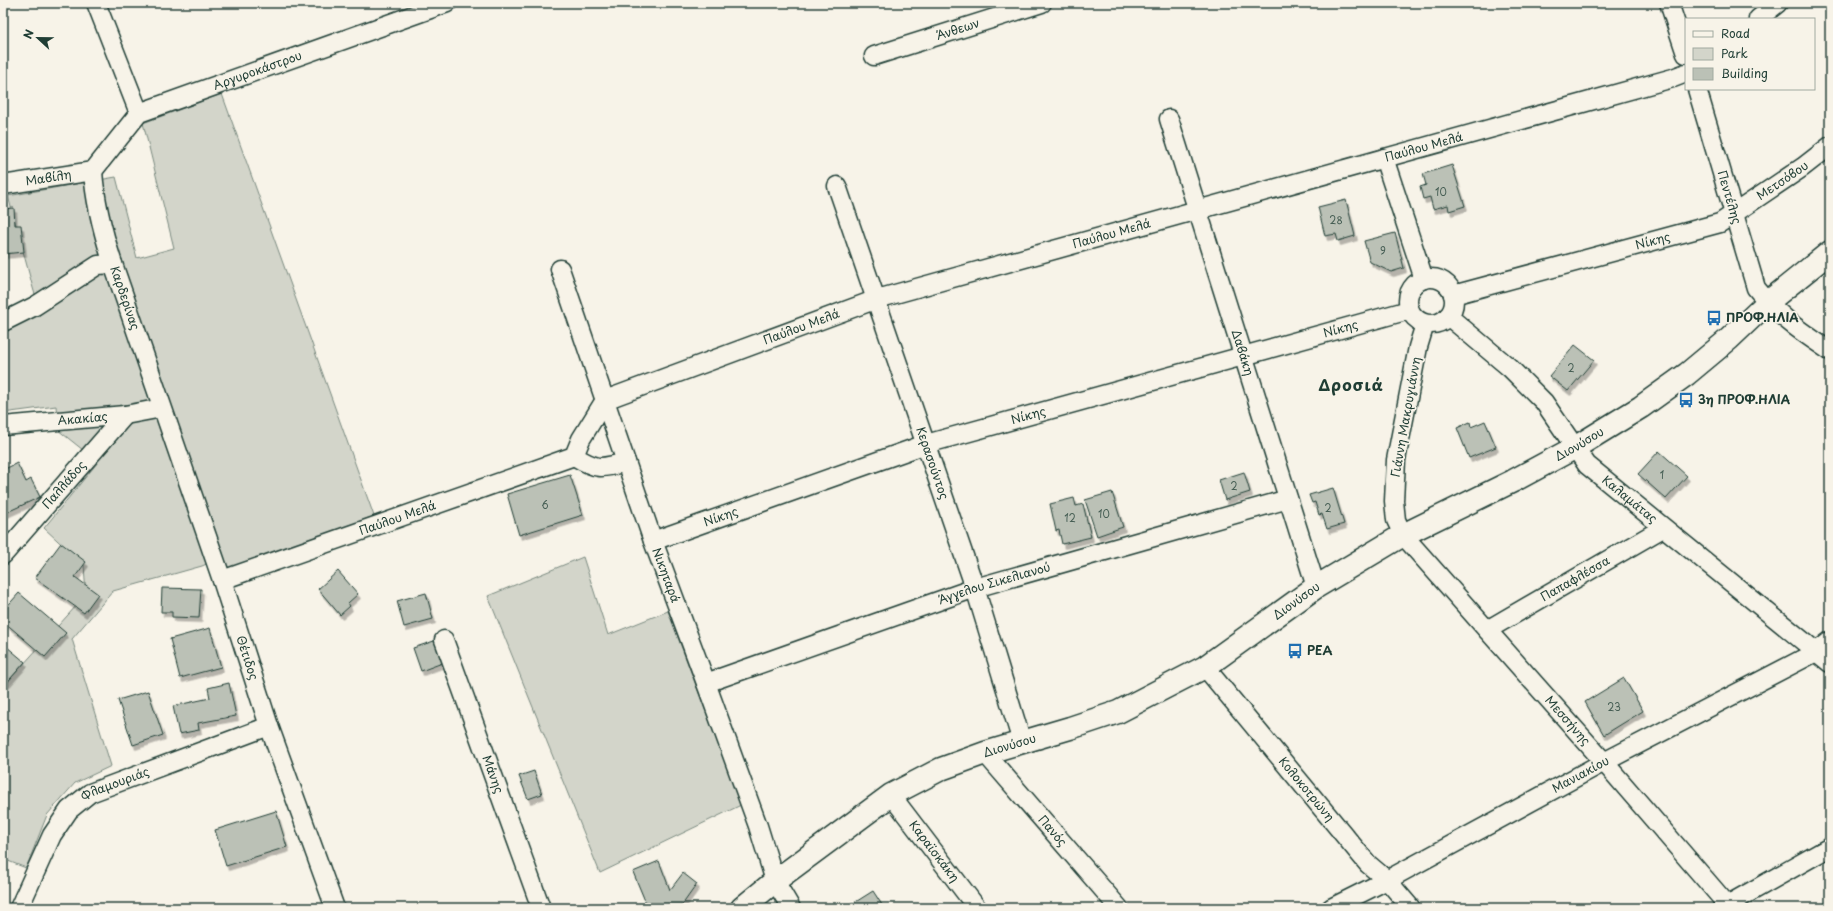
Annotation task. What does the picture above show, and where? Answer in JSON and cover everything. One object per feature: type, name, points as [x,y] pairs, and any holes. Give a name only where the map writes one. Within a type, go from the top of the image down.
[{"type":"main road","name":"Διονύσου","points":[[742,908],[775,880],[891,795],[941,769],[985,753],[1118,712],[1205,667],[1316,587],[1402,535],[1513,481],[1576,447],[1641,407],[1687,374],[1729,339],[1768,302],[1830,252]]},
{"type":"street","points":[[96,3],[139,113],[93,171],[96,202],[104,234],[114,264]]},
{"type":"street","name":"Αργυροκάστρου","points":[[139,113],[447,3]]},
{"type":"street","name":"Άνθεων","points":[[874,56],[1024,6],[1042,3]]},
{"type":"street","points":[[1668,3],[1685,51]]},
{"type":"street","points":[[1759,18],[1778,3]]},
{"type":"street","name":"Παύλου Μελά","points":[[605,400],[877,299],[1197,209],[1674,78],[1685,73]]},
{"type":"street","name":"Πεντέλης","points":[[1697,90],[1756,288],[1789,323],[1830,351]]},
{"type":"street","name":"Δαβάκη","points":[[1169,119],[1316,587]]},
{"type":"street","name":"Μετσόβου","points":[[1735,214],[1803,167],[1830,146]]},
{"type":"street","points":[[1384,158],[1424,279]]},
{"type":"street","name":"Μαβίλη","points":[[3,185],[93,171]]},
{"type":"street","name":"Κερασούντος","points":[[837,186],[976,588],[1022,742]]},
{"type":"street","name":"Νίκης","points":[[1453,295],[1720,223],[1735,214]]},
{"type":"street","name":"Καρδερίνας","points":[[3,322],[35,306],[98,265],[114,264],[162,408]]},
{"type":"street","name":"Νικηταρά","points":[[560,269],[653,541],[758,826],[775,880],[791,908]]},
{"type":"street","points":[[1431,278],[1445,283],[1453,295],[1452,310],[1448,316],[1437,323],[1425,324],[1413,316],[1408,302],[1412,288],[1424,279],[1431,278]]},
{"type":"street","name":"Νίκης","points":[[653,541],[926,444],[1410,310]]},
{"type":"street","name":"Καλαμάτας","points":[[1448,316],[1510,368],[1544,402],[1587,465],[1830,663]]},
{"type":"street","name":"Γιάννη Μακρυγιάννη","points":[[1402,535],[1396,520],[1394,501],[1396,460],[1418,347],[1425,324]]},
{"type":"street","points":[[605,400],[581,439],[574,456],[587,464],[603,468],[626,462]]},
{"type":"street","name":"Ακακίας","points":[[3,426],[125,415],[162,408]]},
{"type":"street","name":"Θέτιδος","points":[[162,408],[222,580],[270,726],[335,908]]},
{"type":"street","name":"Παλλάδος","points":[[3,556],[125,415]]},
{"type":"street","name":"Παύλου Μελά","points":[[222,580],[574,456]]},
{"type":"street","name":"Άγγελου Σικελιανού","points":[[706,683],[976,588],[1288,499]]},
{"type":"street","name":"Παπαφλέσσα","points":[[1487,630],[1663,528]]},
{"type":"street","name":"Μεσσήνης","points":[[1402,535],[1604,762],[1726,907]]},
{"type":"street","name":"Μάνης","points":[[444,640],[542,908]]},
{"type":"street","name":"Μανιακίου","points":[[1331,908],[1387,880],[1604,762],[1816,652],[1830,641]]},
{"type":"street","name":"Κολοκοτρώνη","points":[[1205,667],[1368,864],[1387,880],[1411,908]]},
{"type":"street","name":"Φλαμουριάς","points":[[19,908],[52,835],[69,810],[90,792],[270,726]]},
{"type":"street","name":"Πανός","points":[[985,753],[1120,908]]},
{"type":"street","name":"Καραϊσκάκη","points":[[891,795],[977,908]]},
{"type":"street","points":[[1726,907],[1830,847]]},
{"type":"green space","points":[[222,94],[374,516],[224,571],[218,559],[202,566],[113,591],[72,639],[111,766],[75,783],[47,815],[26,868],[3,859],[3,687],[86,595],[84,565],[44,528],[98,462],[58,430],[56,406],[3,413],[3,331],[41,314],[8,196],[116,177],[137,258],[174,248],[143,123]]},
{"type":"green space","points":[[583,557],[608,635],[668,611],[741,805],[600,873],[488,596]]},
{"type":"building","points":[[1452,165],[1465,206],[1449,211],[1448,205],[1433,209],[1430,197],[1423,199],[1420,187],[1426,185],[1423,174]]},
{"type":"building","points":[[1346,200],[1355,236],[1338,241],[1336,234],[1325,236],[1318,207]]},
{"type":"building","points":[[14,208],[15,225],[21,225],[24,252],[3,254],[3,209]]},
{"type":"building","points":[[1395,233],[1404,268],[1391,272],[1370,262],[1364,241]]},
{"type":"building","points":[[1575,345],[1594,360],[1568,391],[1549,376]]},
{"type":"building","points":[[1485,421],[1496,447],[1469,458],[1457,428],[1470,422],[1471,427]]},
{"type":"building","points":[[1659,451],[1687,476],[1666,499],[1638,474]]},
{"type":"building","points":[[17,463],[26,482],[31,479],[40,497],[3,514],[3,470]]},
{"type":"building","points":[[1244,472],[1250,492],[1225,500],[1219,480]]},
{"type":"building","points":[[570,475],[583,515],[519,535],[507,494]]},
{"type":"building","points":[[1333,488],[1344,524],[1327,529],[1322,514],[1319,515],[1315,502],[1312,503],[1309,495]]},
{"type":"building","points":[[1112,492],[1123,527],[1097,536],[1085,500]]},
{"type":"building","points":[[1074,498],[1076,506],[1083,504],[1091,537],[1062,544],[1059,530],[1056,531],[1050,504]]},
{"type":"building","points":[[61,543],[86,562],[75,577],[98,594],[84,613],[35,578]]},
{"type":"building","points":[[338,571],[358,594],[348,603],[350,606],[340,615],[318,589]]},
{"type":"building","points":[[162,588],[201,589],[199,618],[172,617],[172,612],[161,612]]},
{"type":"building","points":[[19,593],[66,633],[45,657],[3,621],[3,611]]},
{"type":"building","points":[[426,593],[433,619],[404,627],[397,601]]},
{"type":"building","points":[[210,628],[221,667],[180,678],[170,639]]},
{"type":"building","points":[[437,640],[445,662],[421,671],[413,648]]},
{"type":"building","points":[[6,646],[25,662],[3,687],[3,649]]},
{"type":"building","points":[[1624,678],[1643,711],[1604,735],[1585,702]]},
{"type":"building","points":[[229,683],[236,716],[198,723],[199,730],[179,734],[173,706],[210,698],[208,688]]},
{"type":"building","points":[[148,691],[163,735],[133,745],[118,700]]},
{"type":"building","points":[[534,771],[542,794],[528,799],[519,776]]},
{"type":"building","points":[[276,811],[287,847],[226,866],[215,830]]},
{"type":"building","points":[[659,861],[670,890],[683,873],[697,884],[680,908],[648,908],[633,872]]},
{"type":"building","points":[[873,891],[884,908],[846,908]]},
{"type":"place","name":"ΠΡΟΦ.ΗΛΙΑ","points":[[1714,318]]},
{"type":"place","name":"3η ΠΡΟΦ.ΗΛΙΑ","points":[[1686,400]]},
{"type":"place","name":"ΡΕΑ","points":[[1295,651]]},
{"type":"district","name":"Δροσιά","points":[[1351,385]]}]
